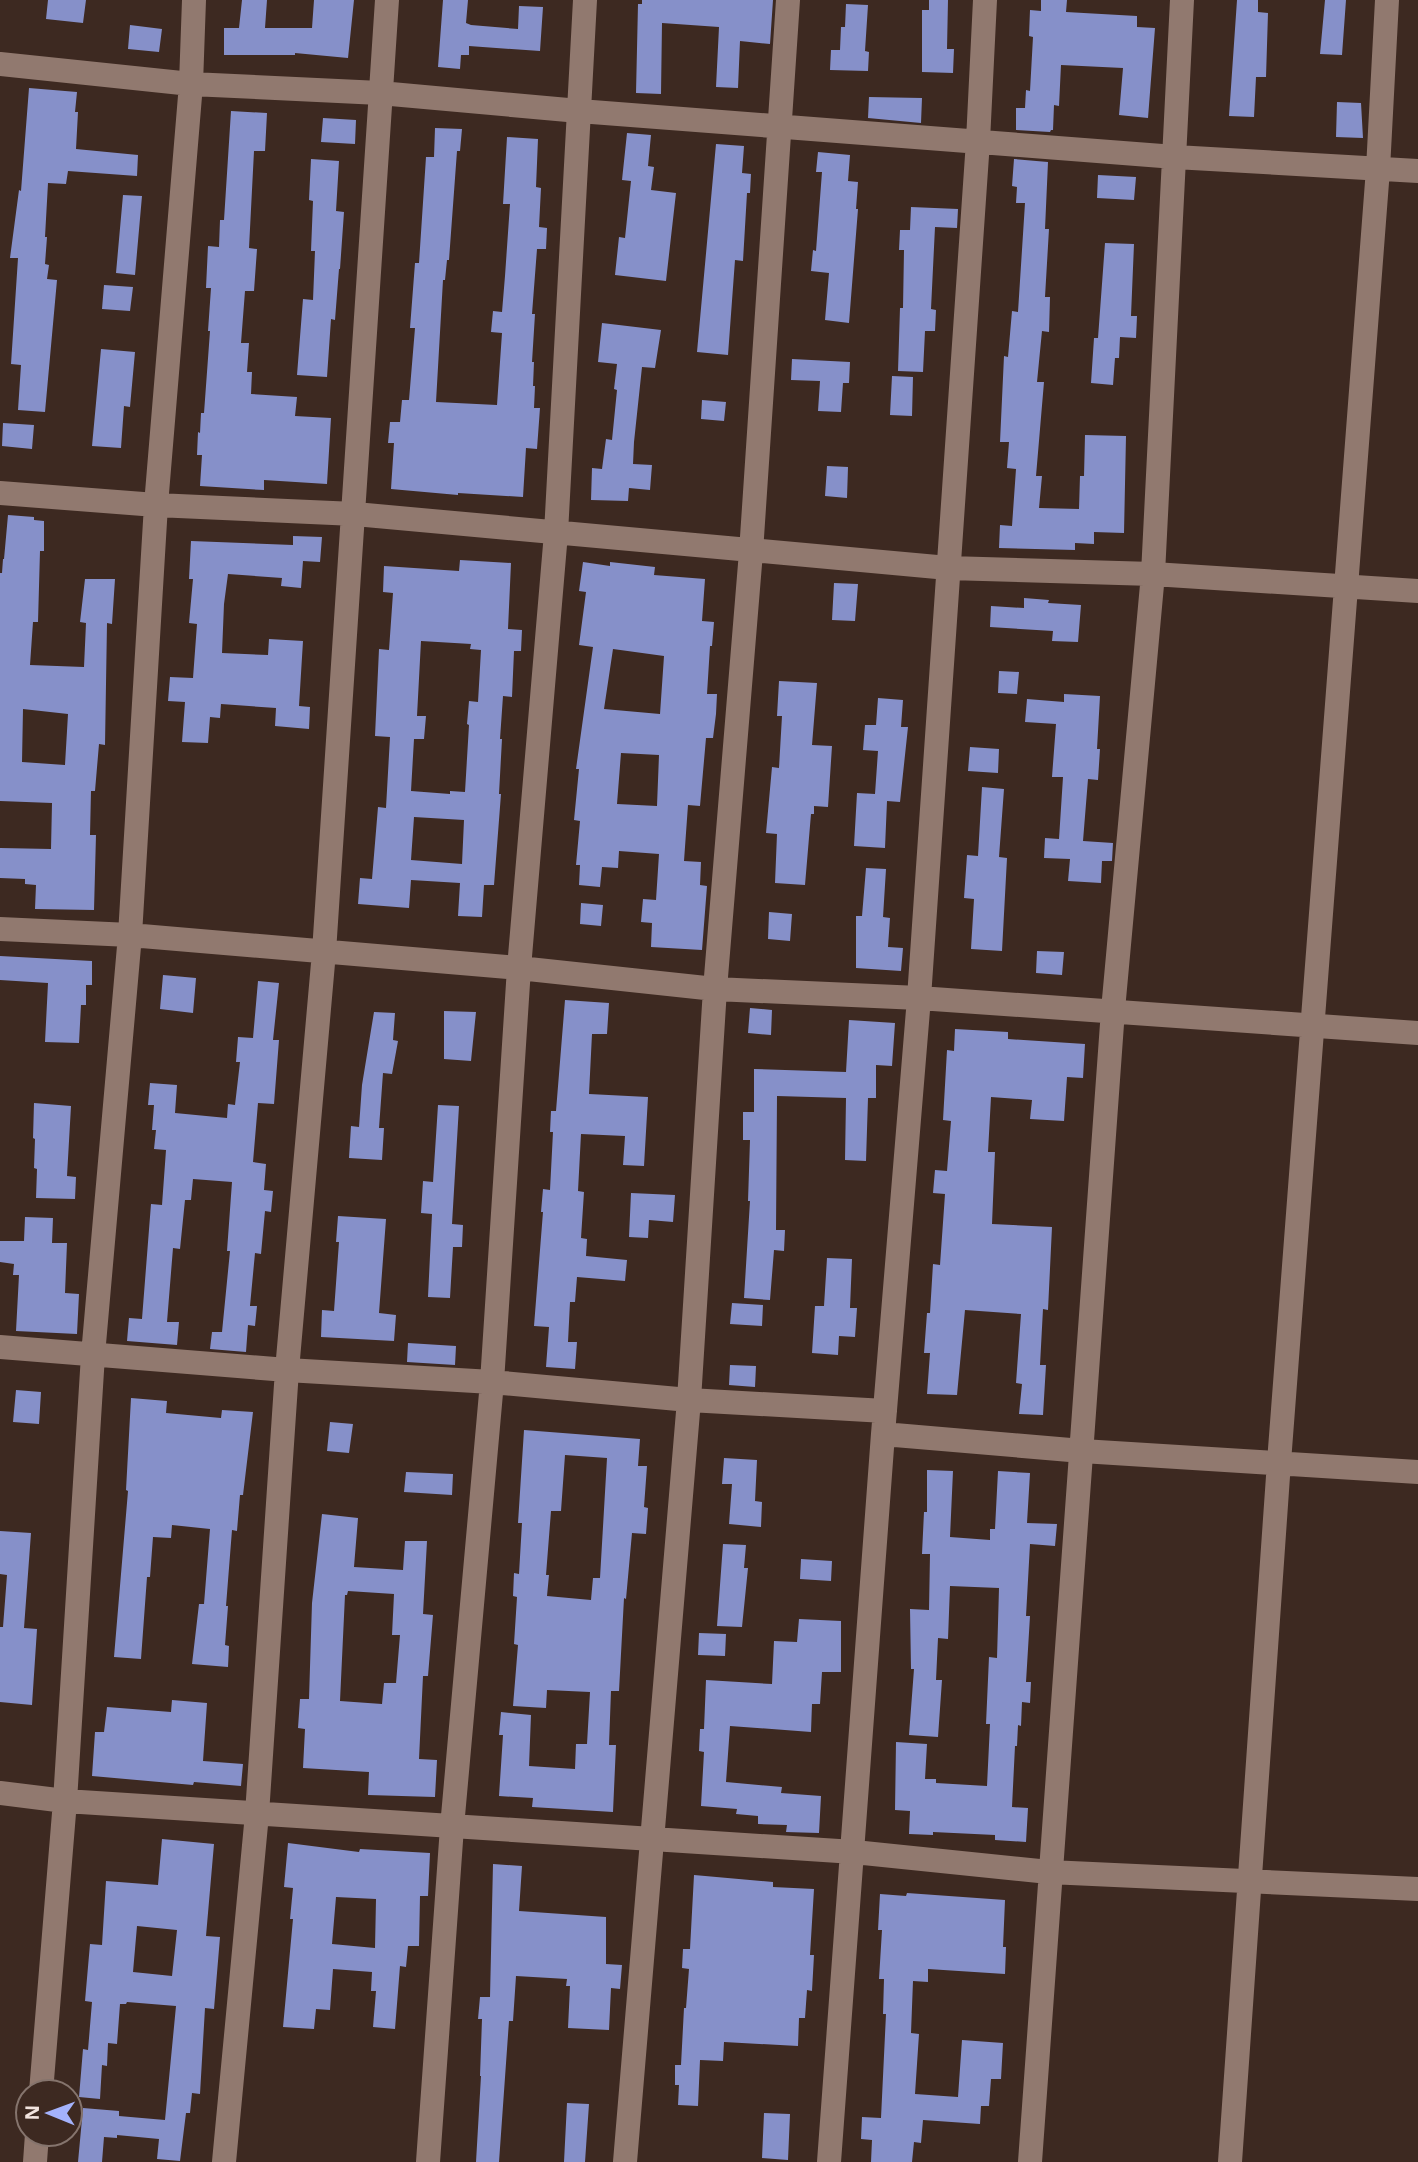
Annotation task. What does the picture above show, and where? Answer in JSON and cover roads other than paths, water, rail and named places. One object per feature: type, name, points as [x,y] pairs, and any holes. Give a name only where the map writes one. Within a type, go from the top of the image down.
[{"type":"street","points":[[41,2078],[65,1801],[93,1355],[130,935],[156,505],[191,83],[194,0]]},
{"type":"street","points":[[224,2162],[257,1814],[287,1370],[324,952],[387,0]]},
{"type":"street","points":[[428,2162],[452,1827],[492,1382],[519,968],[556,533],[585,0]]},
{"type":"street","points":[[625,2162],[689,1400],[715,989],[751,552],[788,0]]},
{"type":"street","points":[[829,2162],[884,1422],[919,998],[978,141],[985,0]]},
{"type":"street","points":[[1030,2162],[1113,1010],[1153,574],[1182,0]]},
{"type":"street","points":[[1230,2162],[1279,1462],[1378,169],[1387,0]]},
{"type":"street","points":[[0,64],[191,83],[380,93],[1175,157],[1418,171]]},
{"type":"street","points":[[0,493],[156,505],[355,514],[948,568],[1153,574],[1418,591]]},
{"type":"street","points":[[0,929],[130,935],[519,968],[715,989],[1113,1010],[1418,1033]]},
{"type":"street","points":[[0,1347],[287,1370],[492,1382],[689,1400],[884,1422],[1082,1451],[1418,1472]]},
{"type":"street","points":[[0,1793],[65,1801],[853,1852],[1049,1872],[1418,1889]]}]
